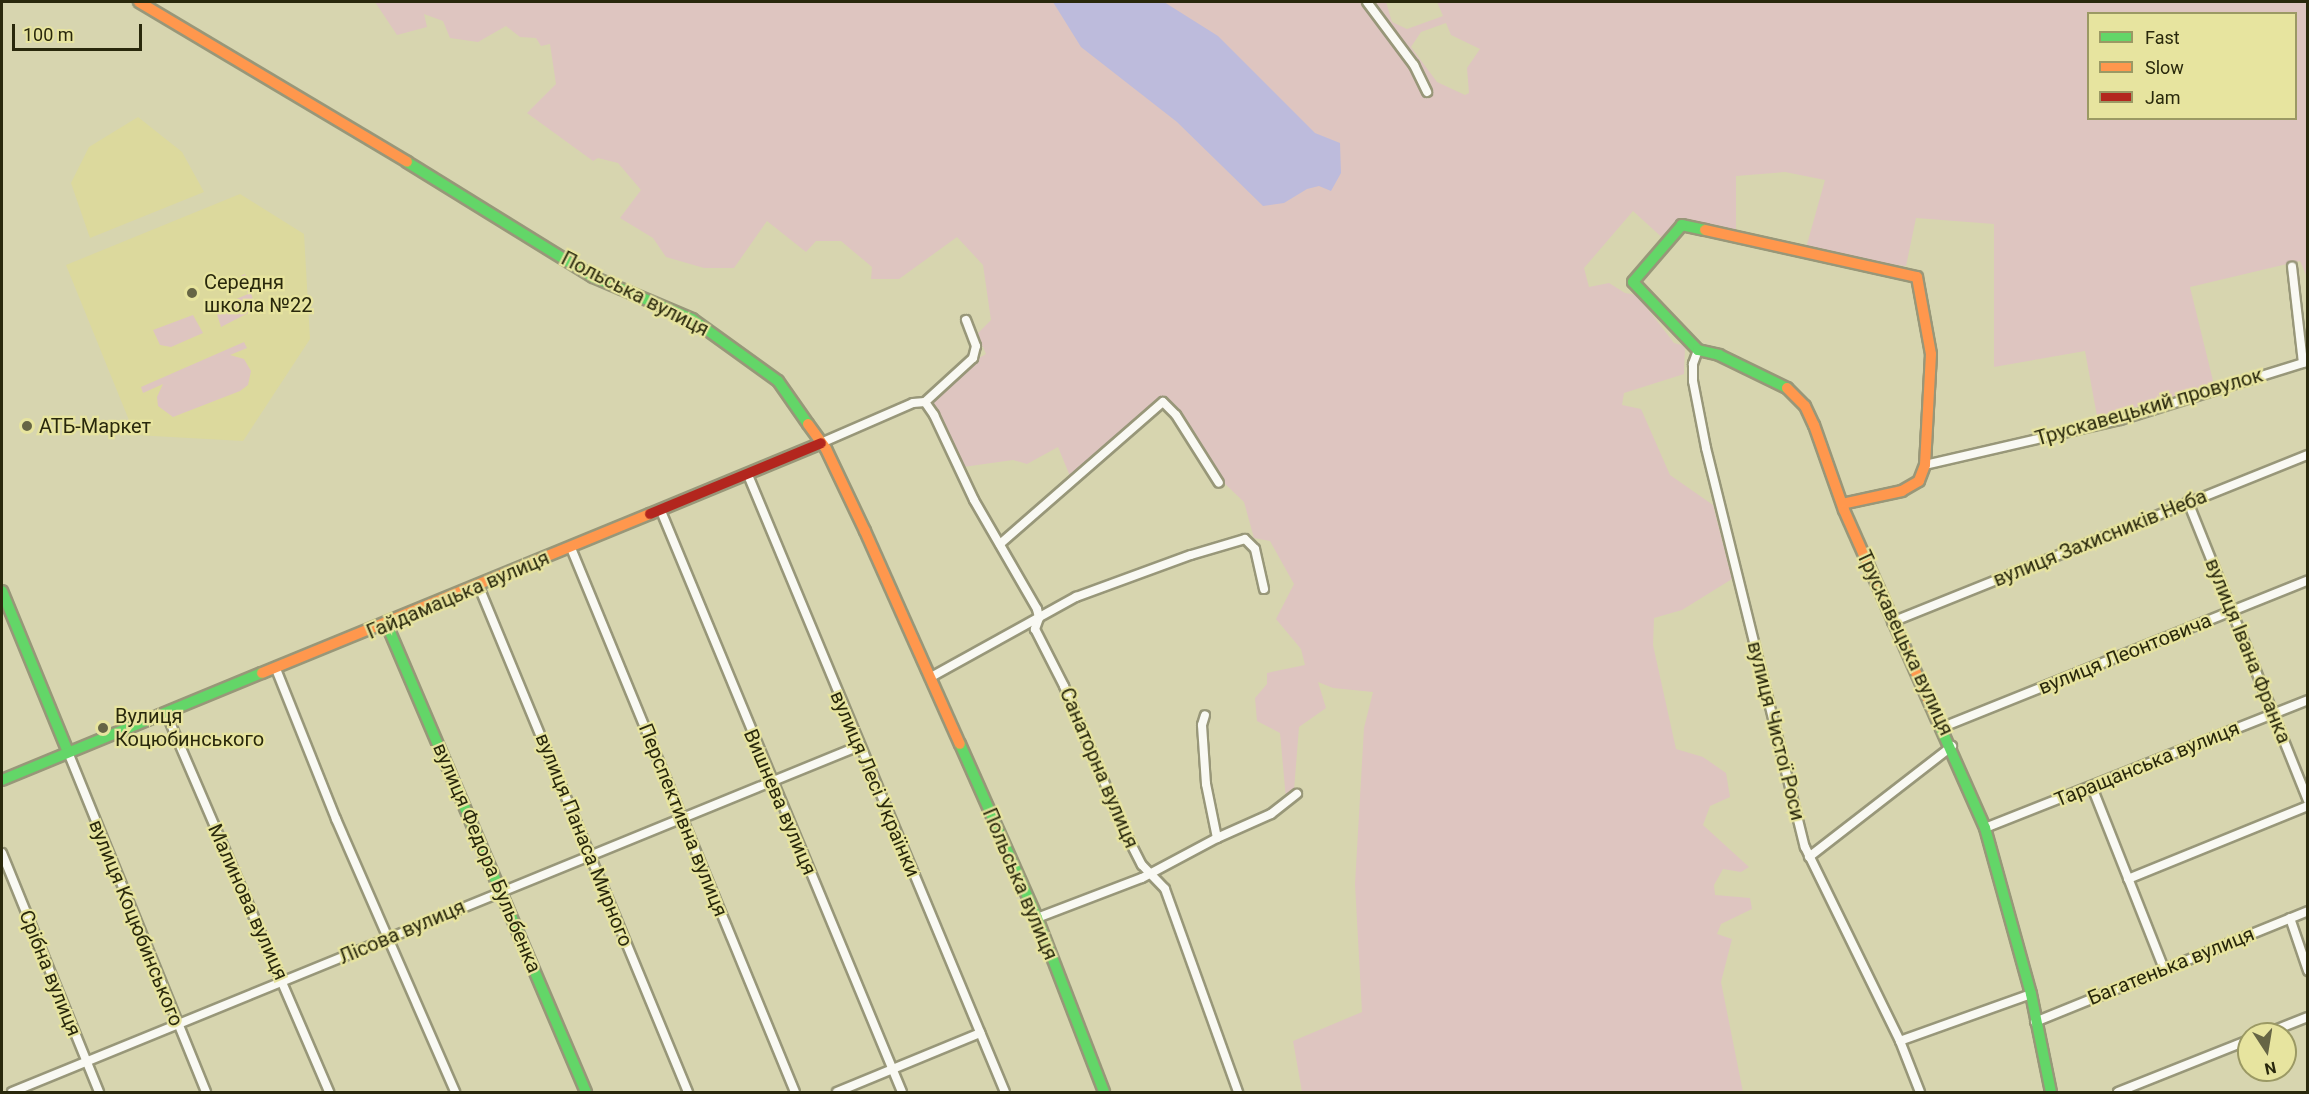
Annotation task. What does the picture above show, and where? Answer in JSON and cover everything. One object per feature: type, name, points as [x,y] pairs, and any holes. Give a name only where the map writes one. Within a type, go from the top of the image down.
[{"type":"street","name":"Польська вулиця","points":[[140,2],[276,81],[593,277],[692,319],[729,343],[778,381],[821,443],[931,677],[1036,918],[1104,1092]]},
{"type":"street","points":[[1367,2],[1414,65],[1426,92]]},
{"type":"street","name":"Трускавецька вулиця","points":[[1925,465],[1931,354],[1917,277],[1682,225],[1633,282],[1698,350],[1719,355],[1789,389],[1805,406],[1842,504],[1892,622],[1952,746],[1985,828],[2031,993],[2035,1022],[2051,1092]]},
{"type":"street","name":"Трускавецький провулок","points":[[1925,465],[2120,420],[2303,363],[2292,267]]},
{"type":"street","points":[[925,402],[973,358],[976,346],[966,320]]},
{"type":"street","name":"вулиця Чистої Роси","points":[[1698,350],[1693,364],[1693,381],[1706,448],[1809,857],[1900,1041],[1920,1092]]},
{"type":"street","name":"Гайдамацька вулиця","points":[[2,780],[479,587],[748,475],[913,403],[925,402]]},
{"type":"street","name":"Санаторна вулиця","points":[[925,402],[1039,618],[1035,629],[1064,686],[1125,832],[1142,865],[1151,871],[1165,889],[1238,1092]]},
{"type":"street","points":[[1000,544],[1163,402],[1176,415],[1219,483]]},
{"type":"street","name":"вулиця Захисників Неба","points":[[1892,622],[2307,455]]},
{"type":"street","points":[[1842,504],[1902,491],[1919,481],[1925,465]]},
{"type":"street","name":"вулиця Лесі Українки","points":[[748,475],[1005,1092]]},
{"type":"street","name":"вулиця Івана Франка","points":[[2188,502],[2307,800]]},
{"type":"street","name":"Вишнева вулиця","points":[[661,511],[902,1092]]},
{"type":"street","points":[[931,677],[1105,585],[1245,539],[1255,549],[1264,589]]},
{"type":"street","name":"Перспективна вулиця","points":[[571,548],[795,1092]]},
{"type":"street","name":"вулиця Леонтовича","points":[[1943,727],[2307,580]]},
{"type":"street","name":"вулиця Панаса Мирного","points":[[479,587],[688,1092]]},
{"type":"street","points":[[2,591],[68,752]]},
{"type":"street","name":"вулиця Федора Бульбенка","points":[[387,625],[586,1092]]},
{"type":"street","points":[[276,669],[387,939],[455,1092]]},
{"type":"street","name":"Таращанська вулиця","points":[[1985,828],[2307,699]]},
{"type":"street","name":"Малинова вулиця","points":[[165,713],[283,981],[329,1092]]},
{"type":"street","points":[[1205,715],[1203,734],[1206,784],[1217,838]]},
{"type":"street","name":"Лісова вулиця","points":[[12,1092],[591,856],[771,780],[859,746]]},
{"type":"street","points":[[1809,857],[1952,746]]},
{"type":"street","name":"вулиця Коцюбинського","points":[[68,752],[206,1092]]},
{"type":"street","points":[[2092,787],[2164,969]]},
{"type":"street","points":[[1036,918],[1142,878],[1151,871],[1217,838],[1271,814],[1297,794]]},
{"type":"street","points":[[2128,879],[2307,806]]},
{"type":"street","name":"Срібна вулиця","points":[[2,853],[99,1092]]},
{"type":"street","name":"Багатенька вулиця","points":[[2035,1022],[2307,911]]},
{"type":"street","points":[[2290,918],[2307,971]]},
{"type":"street","points":[[1900,1041],[2031,993]]},
{"type":"street","points":[[837,1092],[980,1033]]},
{"type":"street","points":[[2118,1092],[2237,1045]]},
{"type":"shaded area","points":[[375,2],[1386,2],[1392,22],[1407,29],[1443,16],[1437,2],[2307,2],[2307,277],[2300,261],[2190,287],[2215,389],[2097,416],[2085,351],[1994,367],[1994,224],[1916,218],[1906,266],[1804,255],[1825,180],[1785,172],[1736,176],[1736,235],[1682,225],[1667,242],[1633,211],[1584,268],[1589,287],[1609,283],[1625,293],[1637,295],[1674,343],[1685,346],[1684,374],[1624,393],[1622,405],[1641,409],[1670,475],[1713,505],[1732,579],[1682,610],[1654,618],[1653,645],[1676,749],[1703,757],[1726,773],[1730,797],[1710,806],[1703,825],[1749,867],[1741,872],[1723,869],[1714,885],[1715,895],[1750,898],[1752,909],[1721,924],[1717,934],[1732,939],[1721,982],[1743,1092],[1302,1092],[1293,1041],[1362,1012],[1355,884],[1364,728],[1373,692],[1333,688],[1318,682],[1326,708],[1299,727],[1294,790],[1286,799],[1280,733],[1257,721],[1255,698],[1267,684],[1267,673],[1305,665],[1301,649],[1276,619],[1294,584],[1270,541],[1254,538],[1244,502],[1221,480],[1170,400],[1151,404],[1072,481],[1058,447],[1027,464],[1013,460],[963,467],[931,402],[964,367],[986,354],[977,334],[991,320],[983,265],[957,237],[899,279],[871,279],[872,267],[841,241],[816,241],[806,252],[767,221],[734,268],[704,268],[666,257],[653,238],[620,218],[641,190],[618,163],[598,158],[593,161],[527,113],[556,84],[550,44],[541,46],[536,38],[520,37],[506,26],[478,42],[450,38],[443,21],[424,14],[427,27],[397,35]],"holes":[[[1446,23],[1451,35],[1480,49],[1467,68],[1469,93],[1465,95],[1437,82],[1411,47],[1421,32]]]},
{"type":"shaded area","points":[[138,117],[182,152],[204,192],[90,238],[71,183],[89,147]]},
{"type":"shaded area","name":"Середня школа №22","points":[[240,194],[304,234],[310,339],[243,441],[135,435],[66,265]]},
{"type":"shaded area","points":[[245,274],[256,309],[221,327],[215,308],[248,294],[241,276]]},
{"type":"shaded area","points":[[193,315],[203,333],[171,347],[160,345],[153,330]]},
{"type":"shaded area","points":[[244,342],[247,348],[230,355],[244,359],[251,371],[248,385],[240,391],[173,417],[158,406],[157,397],[163,384],[143,393],[141,387]]},
{"type":"water","points":[[1053,2],[1164,2],[1218,36],[1315,133],[1340,143],[1341,173],[1331,191],[1319,186],[1307,189],[1284,203],[1263,206],[1177,122],[1081,47]]},
{"type":"traffic: fast","points":[[407,162],[593,277],[692,319],[778,381],[808,424]]},
{"type":"traffic: fast","points":[[1705,230],[1682,225],[1633,282],[1698,350],[1719,355],[1787,388]]},
{"type":"traffic: fast","points":[[2,591],[68,752]]},
{"type":"traffic: fast","points":[[387,625],[586,1092]]},
{"type":"traffic: fast","points":[[2,780],[262,673]]},
{"type":"traffic: fast","points":[[1939,724],[1985,828],[2031,994],[2051,1092]]},
{"type":"traffic: fast","points":[[960,744],[1037,918],[1104,1092]]},
{"type":"traffic: slow","points":[[139,2],[407,162]]},
{"type":"traffic: slow","points":[[1705,230],[1917,277],[1931,354],[1925,465],[1919,481],[1902,491],[1842,504]]},
{"type":"traffic: slow","points":[[1787,388],[1805,406],[1814,425],[1844,510],[1939,724]]},
{"type":"traffic: slow","points":[[808,424],[826,449],[865,531],[960,744]]},
{"type":"traffic: slow","points":[[262,673],[650,514]]},
{"type":"traffic: jam","points":[[650,514],[821,443]]},
{"type":"place","name":"Середня школа №22","points":[[192,293]]},
{"type":"place","name":"АТБ-Маркет","points":[[27,426]]},
{"type":"place","name":"Вулиця Коцюбинського","points":[[103,728]]}]
